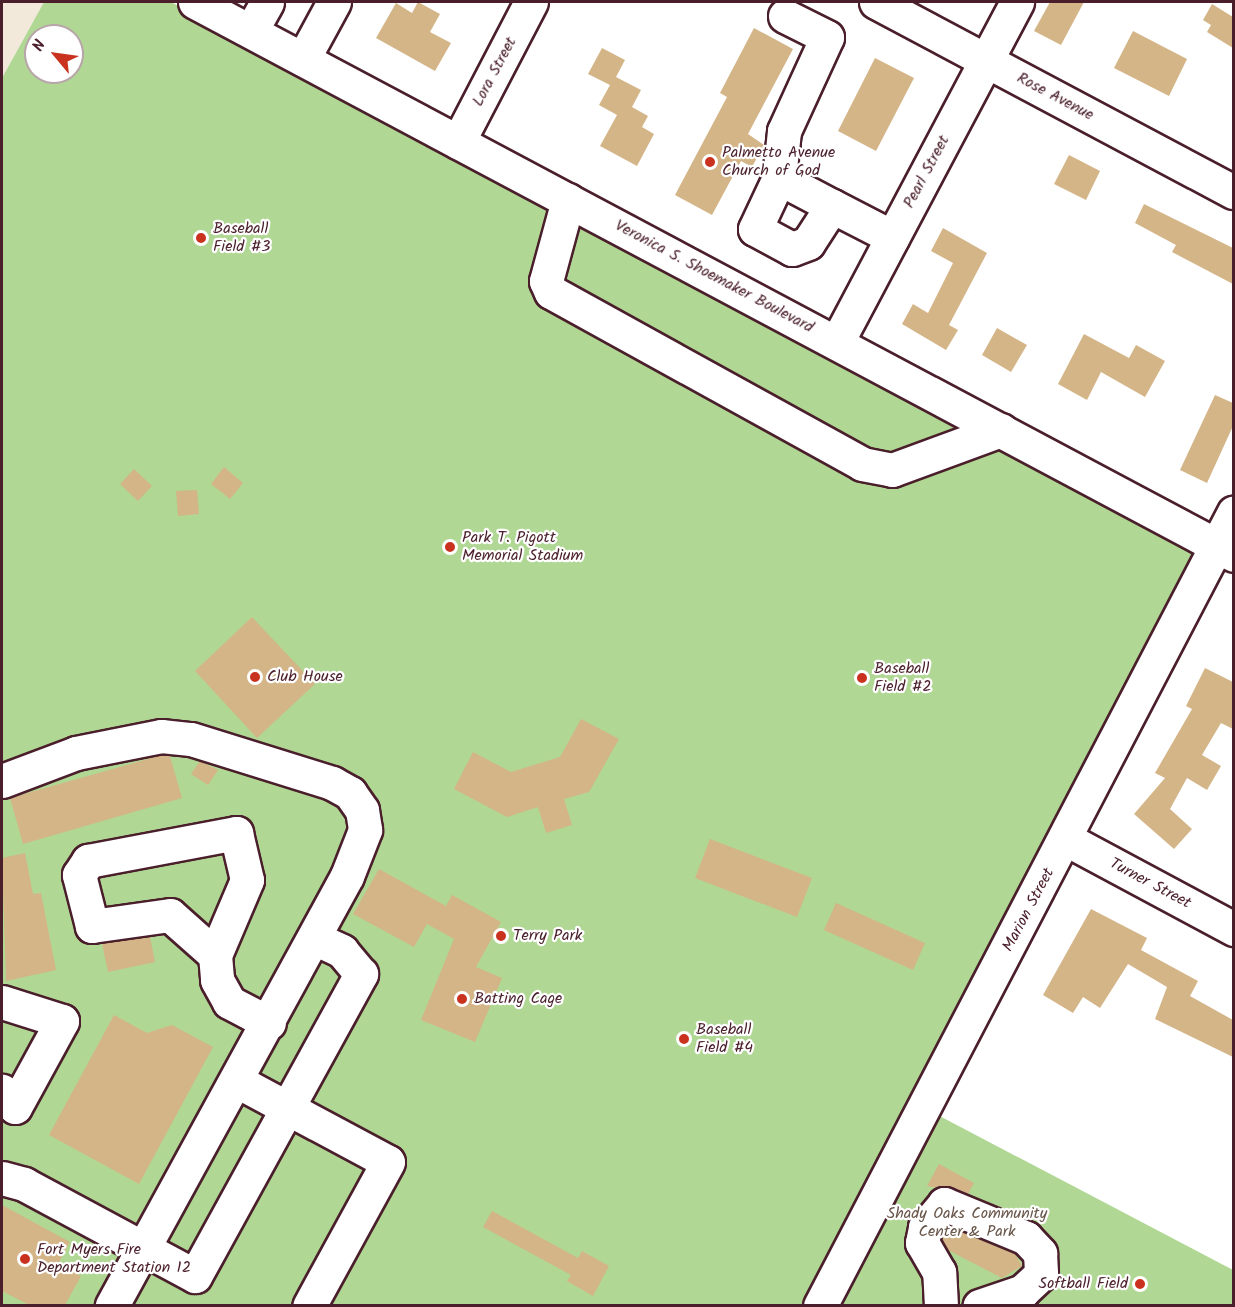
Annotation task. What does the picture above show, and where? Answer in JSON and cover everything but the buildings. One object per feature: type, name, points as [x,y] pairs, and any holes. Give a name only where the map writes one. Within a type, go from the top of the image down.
[{"type":"street","name":"Veronica S. Shoemaker Boulevard","points":[[195,2],[1226,550]]},
{"type":"street","points":[[250,31],[267,2]]},
{"type":"street","points":[[303,59],[334,2]]},
{"type":"street","name":"Lora Street","points":[[458,142],[531,2]]},
{"type":"street","name":"Rose Avenue","points":[[876,2],[1233,192]]},
{"type":"street","name":"Pearl Street","points":[[837,342],[1017,2]]},
{"type":"street","points":[[785,16],[827,37],[784,131],[779,178],[755,229],[780,247],[808,243],[832,206]]},
{"type":"street","points":[[779,178],[892,237]]},
{"type":"street","points":[[568,200],[546,281],[551,291],[862,464],[892,470],[1002,430]]},
{"type":"street","name":"Marion Street","points":[[820,1305],[1066,839],[1226,550],[1233,512]]},
{"type":"street","points":[[2,781],[76,753],[161,736],[191,740],[332,783],[350,794],[365,830],[314,938],[269,1023],[112,1305]]},
{"type":"street","points":[[215,955],[170,915],[92,926],[79,875],[88,861],[237,832],[247,880],[215,955],[218,980],[228,1002],[269,1023]]},
{"type":"street","name":"Turner Street","points":[[1066,839],[1233,929]]},
{"type":"street","points":[[2,1178],[24,1184],[195,1276],[361,974],[342,951],[314,938]]},
{"type":"street","points":[[2,1002],[62,1021],[15,1107],[2,1090]]},
{"type":"street","points":[[237,1082],[388,1162],[309,1305]]},
{"type":"street","points":[[941,1305],[939,1272],[922,1243],[925,1227],[944,1204],[1026,1238],[1041,1253],[1041,1274],[1023,1291],[979,1305]]},
{"type":"shaded area","points":[[2,2],[44,2],[32,24],[24,24],[24,38],[2,78]]},
{"type":"green space","name":"Terry Park","points":[[44,2],[171,2],[1210,555],[818,1305],[2,1305],[2,78],[24,38],[24,84],[84,84],[84,24],[32,24]]},
{"type":"green space","name":"Shady Oaks Community Center & Park","points":[[932,1112],[1233,1270],[1233,1305],[829,1306]]},
{"type":"place","name":"Palmetto Avenue Church of God","points":[[710,162]]},
{"type":"place","name":"Baseball Field #3","points":[[201,238]]},
{"type":"place","name":"Park T. Pigott Memorial Stadium","points":[[450,547]]},
{"type":"place","name":"Club House","points":[[255,677]]},
{"type":"place","name":"Baseball Field #2","points":[[862,678]]},
{"type":"place","name":"Terry Park","points":[[501,936]]},
{"type":"place","name":"Batting Cage","points":[[462,999]]},
{"type":"place","name":"Baseball Field #4","points":[[684,1039]]},
{"type":"place","name":"Fort Myers Fire Department Station 12","points":[[25,1259]]},
{"type":"place","name":"Softball Field","points":[[1140,1284]]}]
